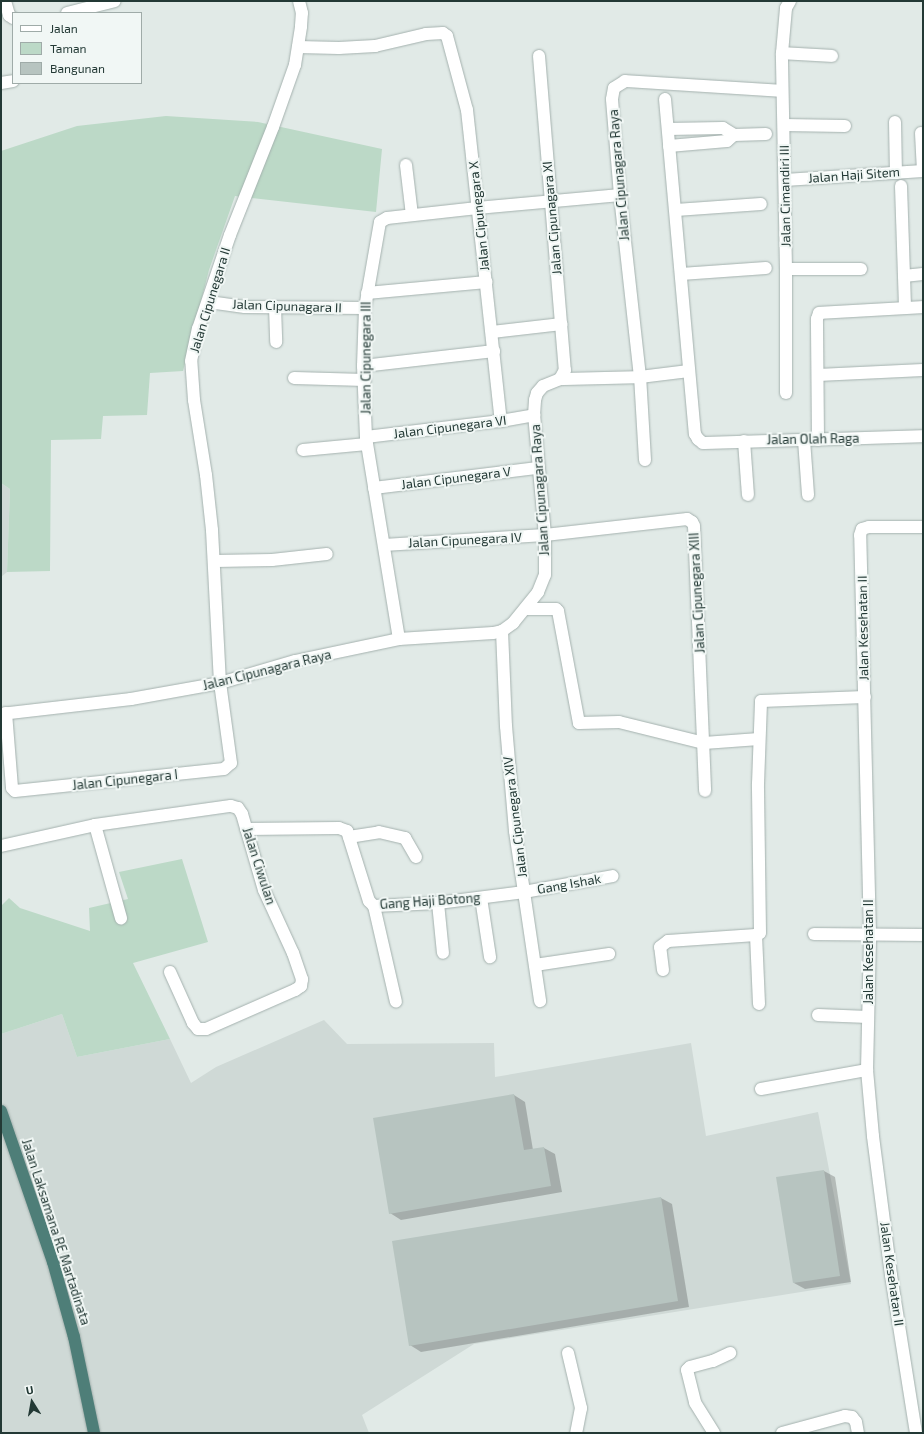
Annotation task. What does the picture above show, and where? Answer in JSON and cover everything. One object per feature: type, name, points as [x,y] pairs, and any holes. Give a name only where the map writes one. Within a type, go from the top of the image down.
[{"type":"highway","name":"Jalan Laksamana RE Martadinata","points":[[1,1111],[53,1262],[74,1337],[94,1433]]},
{"type":"street","points":[[5,1],[8,15],[12,17]]},
{"type":"street","points":[[70,12],[115,1]]},
{"type":"street","name":"Jalan Cipunegara II","points":[[220,683],[214,561],[206,475],[192,381],[191,361],[198,329],[209,302],[230,235],[273,127],[295,65],[302,13],[299,1]]},
{"type":"street","name":"Jalan Cimandiri III","points":[[786,393],[785,180],[782,53],[786,8],[790,1]]},
{"type":"street","name":"Jalan Cipunegara X","points":[[298,47],[339,48],[375,46],[426,34],[443,32],[448,41],[467,110],[501,421]]},
{"type":"street","points":[[782,53],[832,56]]},
{"type":"street","name":"Jalan Cipunagara XI","points":[[539,56],[565,370],[560,379]]},
{"type":"street","points":[[1,83],[12,81]]},
{"type":"street","name":"Jalan Cipunagara Raya","points":[[4,713],[131,699],[220,683],[295,661],[399,639],[502,631],[525,609],[538,592],[545,575],[545,535],[534,415],[537,393],[543,386],[560,379],[640,377],[620,196],[612,99],[614,88],[625,81],[782,91]]},
{"type":"street","points":[[645,460],[640,377],[688,371],[676,210],[665,99]]},
{"type":"street","points":[[895,122],[896,173]]},
{"type":"street","points":[[784,125],[845,126]]},
{"type":"street","points":[[668,129],[723,128],[734,134],[766,134]]},
{"type":"street","points":[[921,133],[923,171]]},
{"type":"street","points":[[669,146],[727,141],[734,134]]},
{"type":"street","points":[[406,165],[412,215]]},
{"type":"street","name":"Jalan Haji Sitem","points":[[785,180],[923,171]]},
{"type":"street","points":[[901,186],[905,307]]},
{"type":"street","name":"Jalan Cipunegara III","points":[[399,639],[366,441],[363,366],[365,308],[380,222],[387,218],[412,215],[620,196]]},
{"type":"street","points":[[676,210],[761,204]]},
{"type":"street","points":[[681,274],[766,268]]},
{"type":"street","points":[[786,269],[861,269]]},
{"type":"street","points":[[904,276],[923,274]]},
{"type":"street","points":[[367,293],[486,282]]},
{"type":"street","name":"Jalan Cipunagara II","points":[[209,302],[245,307],[365,308]]},
{"type":"street","points":[[275,307],[276,342]]},
{"type":"street","points":[[818,440],[817,319],[819,313],[923,307]]},
{"type":"street","points":[[492,332],[562,324]]},
{"type":"street","points":[[363,366],[494,351]]},
{"type":"street","points":[[818,375],[923,370]]},
{"type":"street","name":"Jalan Olah Raga","points":[[688,371],[695,434],[703,443],[923,436]]},
{"type":"street","points":[[294,378],[364,380]]},
{"type":"street","name":"Jalan Cipunegara VI","points":[[304,450],[534,415]]},
{"type":"street","points":[[804,440],[808,495]]},
{"type":"street","points":[[744,441],[748,495]]},
{"type":"street","name":"Jalan Cipunegara V","points":[[374,488],[538,468]]},
{"type":"street","name":"Jalan Cipunegara XIII","points":[[545,535],[687,519],[692,522],[694,526],[705,791]]},
{"type":"street","name":"Jalan Kesehatan II","points":[[916,1433],[891,1275],[873,1136],[867,1070],[870,936],[860,535],[862,529],[869,527],[923,527]]},
{"type":"street","name":"Jalan Cipunegara IV","points":[[384,545],[545,535]]},
{"type":"street","points":[[214,561],[272,560],[327,554]]},
{"type":"street","points":[[525,609],[556,609],[558,611],[579,723],[619,722],[704,743],[759,739]]},
{"type":"street","name":"Jalan Cipunegara XIV","points":[[502,631],[506,726],[515,831],[540,1001]]},
{"type":"street","name":"Jalan Cipunegara I","points":[[4,713],[12,788],[15,791],[224,769],[231,764],[220,683]]},
{"type":"street","points":[[663,970],[660,947],[668,941],[756,935],[760,933],[758,784],[760,701],[865,697]]},
{"type":"street","name":"Jalan Ciwulan","points":[[1,846],[95,825],[231,806],[238,808],[242,814],[264,890],[293,953],[302,979],[300,986],[206,1029],[198,1029],[193,1023],[170,972]]},
{"type":"street","points":[[95,825],[121,918]]},
{"type":"street","points":[[246,829],[339,828],[347,831],[349,837],[379,832],[405,838],[416,857]]},
{"type":"street","name":"Gang Haji Botong","points":[[349,837],[369,901],[374,906],[438,903],[524,892]]},
{"type":"street","name":"Gang Ishak","points":[[524,892],[613,876]]},
{"type":"street","points":[[481,898],[490,957]]},
{"type":"street","points":[[438,903],[443,953]]},
{"type":"street","points":[[374,906],[396,1002]]},
{"type":"street","points":[[814,934],[870,936],[923,935]]},
{"type":"street","points":[[756,935],[759,1004]]},
{"type":"street","points":[[535,965],[609,954]]},
{"type":"street","points":[[818,1015],[868,1017]]},
{"type":"street","points":[[761,1089],[867,1070]]},
{"type":"street","points":[[568,1353],[581,1408],[576,1433]]},
{"type":"street","points":[[714,1433],[695,1402],[687,1370],[690,1367],[713,1361],[730,1353]]},
{"type":"street","points":[[782,1433],[845,1416],[852,1417],[856,1422],[858,1433]]},
{"type":"shaded area","points":[[1,483],[10,489],[7,572],[1,577]]},
{"type":"shaded area","points":[[62,1014],[77,1057],[170,1039],[191,1083],[216,1067],[324,1020],[347,1044],[494,1043],[495,1077],[691,1043],[706,1136],[818,1112],[851,1284],[474,1344],[362,1415],[369,1433],[1,1433],[1,1034]]},
{"type":"green space","points":[[166,116],[258,122],[382,149],[376,212],[235,196],[209,270],[183,371],[150,373],[147,415],[103,416],[101,439],[51,440],[50,571],[7,572],[10,489],[1,483],[1,151],[77,126]]},
{"type":"green space","points":[[182,859],[208,942],[133,963],[170,1039],[77,1057],[62,1014],[1,1034],[1,906],[9,898],[20,908],[90,931],[89,908],[128,899],[119,872]]},
{"type":"building","points":[[514,1094],[524,1150],[544,1147],[551,1186],[389,1214],[373,1118]]},
{"type":"building","points":[[824,1170],[840,1276],[793,1283],[776,1177]]},
{"type":"building","points":[[661,1197],[678,1301],[409,1346],[392,1241]]}]
